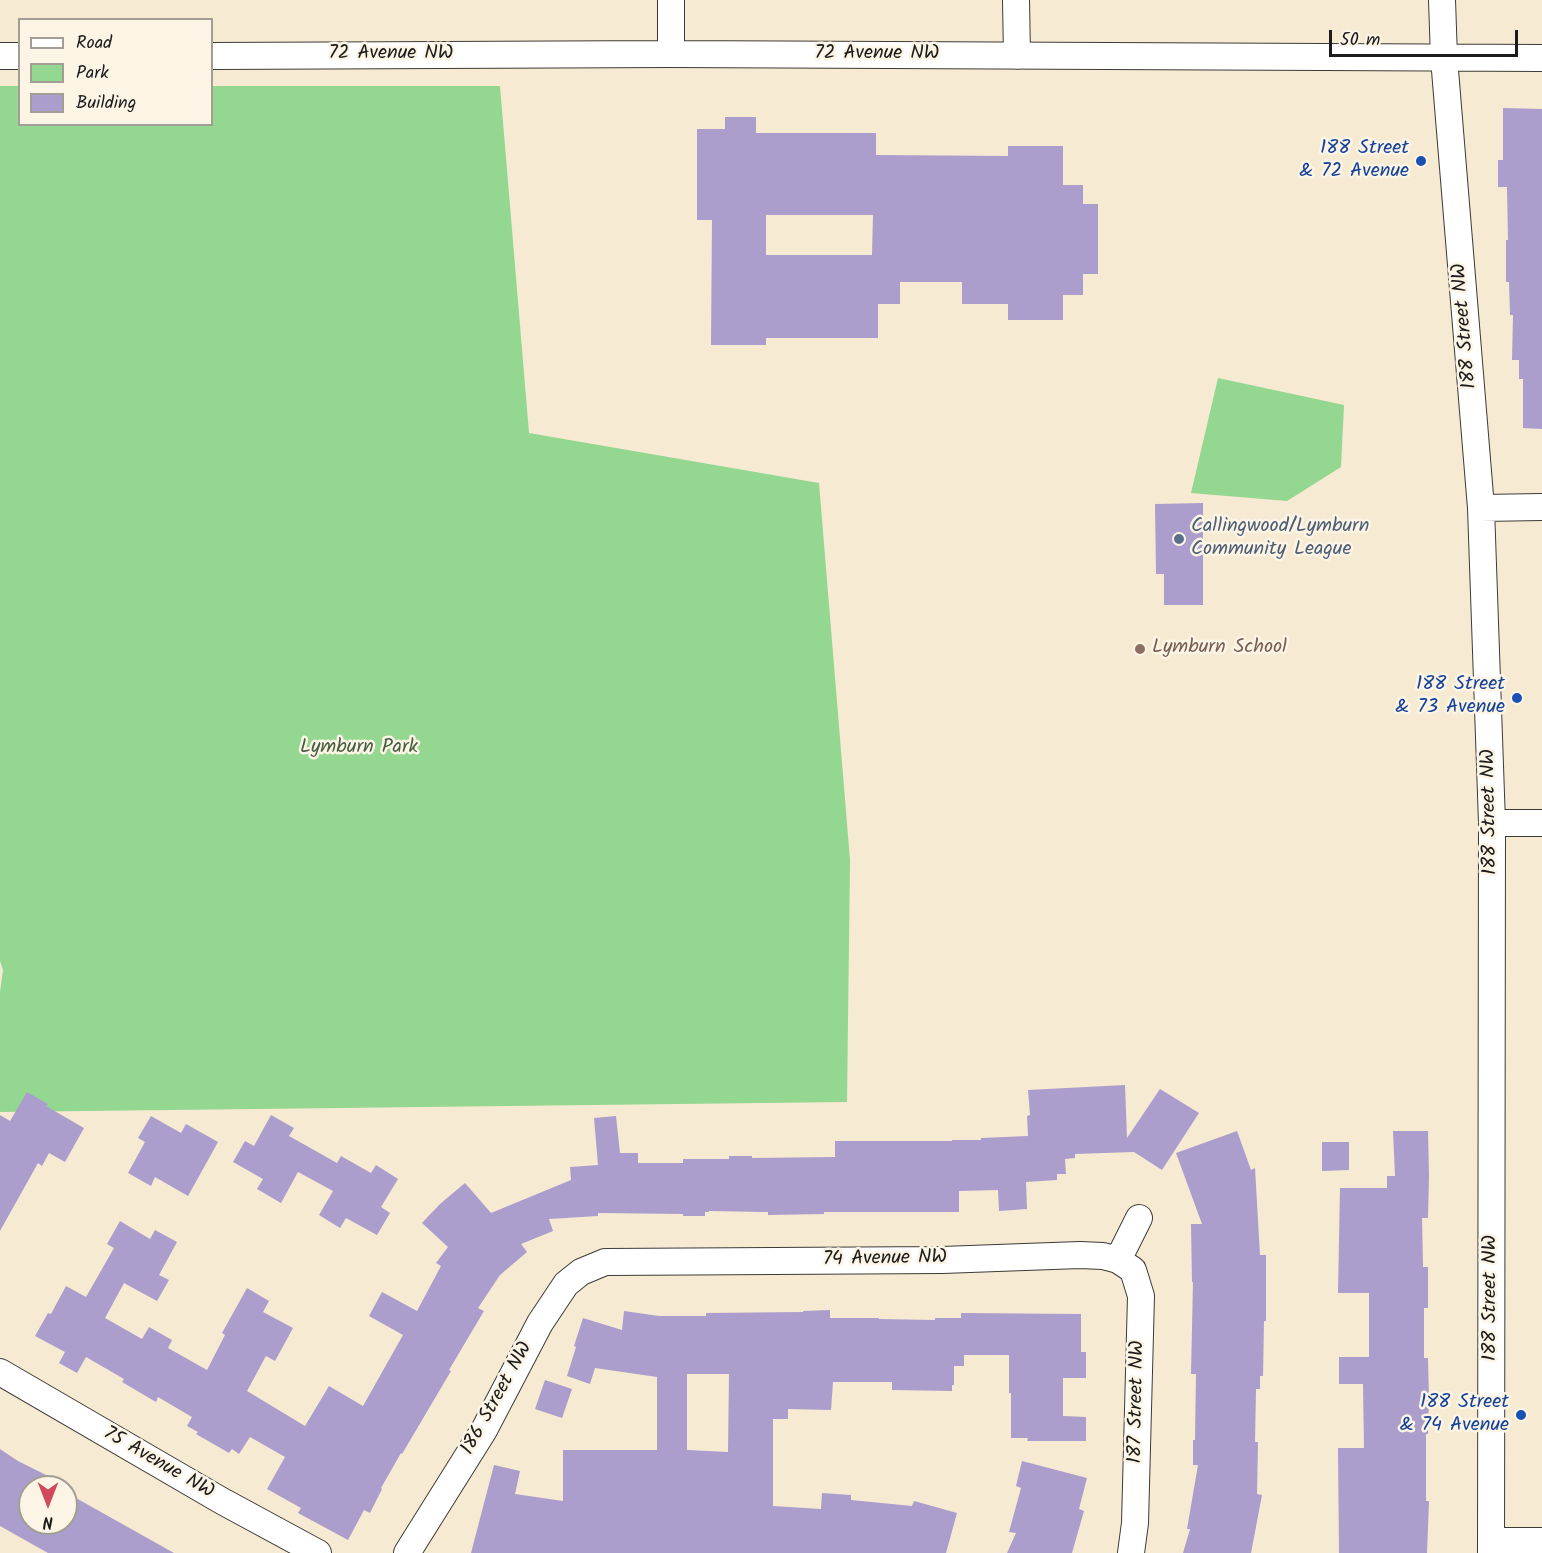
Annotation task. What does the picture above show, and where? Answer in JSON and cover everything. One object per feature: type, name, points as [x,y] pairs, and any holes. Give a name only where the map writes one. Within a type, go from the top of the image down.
[{"type":"street","points":[[671,0],[671,54]]},
{"type":"street","points":[[1016,0],[1017,56]]},
{"type":"street","name":"188 Street NW","points":[[1442,0],[1444,58],[1481,508],[1492,823],[1491,1547]]},
{"type":"street","name":"72 Avenue NW","points":[[213,56],[671,54],[1542,58]]},
{"type":"street","points":[[0,56],[18,56]]},
{"type":"street","points":[[1481,508],[1542,507]]},
{"type":"street","points":[[1492,823],[1542,823]]},
{"type":"street","points":[[1118,1260],[1139,1218]]},
{"type":"street","name":"74 Avenue NW","points":[[605,1262],[942,1260],[1080,1255],[1103,1256],[1118,1260]]},
{"type":"street","name":"187 Street NW","points":[[1118,1260],[1133,1270],[1141,1296],[1135,1523],[1131,1553]]},
{"type":"street","name":"186 Street NW","points":[[407,1553],[484,1430],[540,1323],[566,1284],[581,1272],[605,1262]]},
{"type":"street","name":"75 Avenue NW","points":[[0,1372],[222,1501],[318,1553]]},
{"type":"street","points":[[1491,1547],[1542,1541]]},
{"type":"green space","name":"Lymburn Park","points":[[0,86],[18,86],[18,126],[213,126],[213,86],[500,86],[529,433],[819,483],[850,860],[847,1102],[0,1112],[0,992],[3,970],[0,961]]},
{"type":"green space","points":[[1218,378],[1344,405],[1341,467],[1287,501],[1191,493]]},
{"type":"building","points":[[1503,108],[1542,109],[1542,429],[1523,428],[1523,379],[1519,379],[1519,360],[1512,360],[1513,315],[1510,315],[1509,282],[1506,282],[1507,187],[1498,187],[1498,160],[1503,160]]},
{"type":"building","points":[[725,117],[756,117],[756,133],[876,133],[876,155],[1008,156],[1008,146],[1063,146],[1063,185],[1083,185],[1083,204],[1098,204],[1098,274],[1083,274],[1083,295],[1063,295],[1063,320],[1008,320],[1008,304],[962,304],[962,282],[900,282],[900,304],[878,304],[878,338],[766,338],[766,345],[711,345],[712,220],[697,220],[697,129],[725,129]],"holes":[[[766,215],[873,215],[872,255],[766,255]]]},
{"type":"building","name":"Callingwood/Lymburn Community League","points":[[1203,503],[1203,605],[1164,605],[1164,574],[1156,574],[1155,504]]},
{"type":"building","points":[[1125,1085],[1127,1138],[1160,1089],[1199,1113],[1162,1170],[1134,1152],[1075,1154],[1075,1158],[1065,1159],[1066,1174],[1057,1174],[1057,1180],[1026,1182],[1027,1209],[999,1211],[998,1190],[959,1191],[959,1212],[824,1212],[824,1214],[768,1215],[768,1212],[709,1211],[705,1212],[705,1216],[598,1213],[598,1216],[549,1219],[553,1231],[521,1244],[527,1252],[500,1275],[478,1308],[484,1311],[449,1370],[451,1371],[381,1488],[370,1513],[364,1510],[348,1540],[298,1513],[301,1508],[267,1489],[285,1457],[250,1437],[239,1454],[232,1449],[229,1453],[196,1434],[198,1432],[187,1426],[192,1417],[158,1397],[156,1402],[122,1382],[124,1379],[86,1357],[77,1373],[59,1363],[65,1352],[35,1336],[48,1313],[51,1314],[66,1286],[86,1297],[114,1248],[107,1244],[120,1221],[150,1239],[155,1230],[177,1242],[159,1275],[169,1280],[157,1301],[124,1283],[105,1318],[142,1339],[149,1327],[172,1340],[168,1348],[207,1370],[225,1335],[222,1333],[247,1288],[269,1301],[263,1312],[293,1328],[275,1361],[266,1356],[247,1391],[305,1426],[329,1386],[363,1406],[403,1335],[369,1316],[382,1292],[417,1311],[441,1266],[436,1263],[448,1247],[422,1223],[465,1183],[491,1213],[571,1180],[570,1167],[598,1165],[594,1118],[616,1116],[620,1153],[638,1153],[638,1163],[683,1163],[683,1159],[729,1159],[729,1156],[835,1157],[835,1141],[952,1141],[1028,1136],[1027,1116],[1030,1115],[1028,1090]]},
{"type":"building","points":[[27,1092],[84,1128],[65,1162],[49,1153],[42,1166],[38,1163],[0,1231],[0,1115],[10,1121]]},
{"type":"building","points":[[271,1115],[294,1128],[289,1136],[337,1163],[341,1156],[371,1173],[376,1165],[398,1179],[381,1207],[390,1213],[377,1235],[346,1218],[340,1228],[319,1215],[333,1191],[298,1172],[281,1203],[257,1189],[263,1179],[233,1162],[245,1141],[254,1146]]},
{"type":"building","points":[[151,1116],[181,1133],[186,1124],[218,1142],[188,1196],[155,1177],[151,1186],[128,1173],[145,1142],[138,1138]]},
{"type":"building","points":[[1237,1131],[1251,1170],[1255,1168],[1260,1255],[1266,1255],[1263,1376],[1260,1376],[1260,1389],[1256,1389],[1255,1442],[1258,1442],[1257,1494],[1262,1495],[1251,1553],[1183,1553],[1190,1529],[1187,1529],[1198,1465],[1193,1465],[1196,1374],[1191,1374],[1193,1282],[1191,1224],[1202,1224],[1176,1153]]},
{"type":"building","points":[[1393,1131],[1428,1131],[1428,1218],[1422,1218],[1423,1267],[1428,1267],[1428,1308],[1424,1308],[1424,1358],[1428,1358],[1429,1400],[1428,1434],[1426,1434],[1426,1501],[1429,1501],[1427,1553],[1339,1553],[1338,1448],[1364,1448],[1363,1384],[1339,1384],[1339,1357],[1369,1357],[1369,1293],[1338,1293],[1340,1188],[1387,1188],[1387,1176],[1395,1176]]},
{"type":"building","points":[[1322,1142],[1349,1142],[1349,1170],[1322,1171]]},
{"type":"building","points":[[830,1310],[830,1318],[935,1320],[935,1318],[961,1318],[961,1313],[1081,1314],[1081,1352],[1086,1352],[1086,1378],[1063,1378],[1063,1416],[1086,1417],[1086,1441],[1027,1441],[1028,1438],[1011,1438],[1009,1355],[964,1355],[964,1366],[954,1366],[952,1391],[892,1390],[892,1382],[833,1382],[831,1410],[788,1409],[788,1419],[773,1419],[773,1506],[821,1509],[822,1493],[851,1495],[851,1500],[912,1506],[914,1501],[957,1513],[946,1553],[471,1553],[494,1465],[520,1471],[515,1494],[563,1501],[563,1450],[657,1450],[657,1377],[595,1368],[590,1384],[567,1376],[583,1318],[622,1330],[624,1311],[659,1316],[706,1316],[706,1313]],"holes":[[[687,1374],[729,1374],[728,1452],[687,1450]]]},
{"type":"building","points":[[545,1380],[572,1389],[562,1418],[535,1409]]},
{"type":"building","points":[[0,1449],[46,1475],[18,1475],[18,1535],[78,1535],[78,1499],[174,1553],[48,1553],[0,1526]]},
{"type":"building","points":[[1022,1461],[1087,1478],[1079,1509],[1084,1511],[1072,1553],[1007,1553],[1016,1533],[1009,1532],[1021,1488],[1016,1486]]},
{"type":"place","name":"188 Street & 72 Avenue","points":[[1421,161]]},
{"type":"place","name":"Callingwood/Lymburn Community League","points":[[1179,539]]},
{"type":"place","name":"Lymburn School","points":[[1140,649]]},
{"type":"place","name":"188 Street & 73 Avenue","points":[[1517,698]]},
{"type":"place","name":"188 Street & 74 Avenue","points":[[1521,1415]]}]
